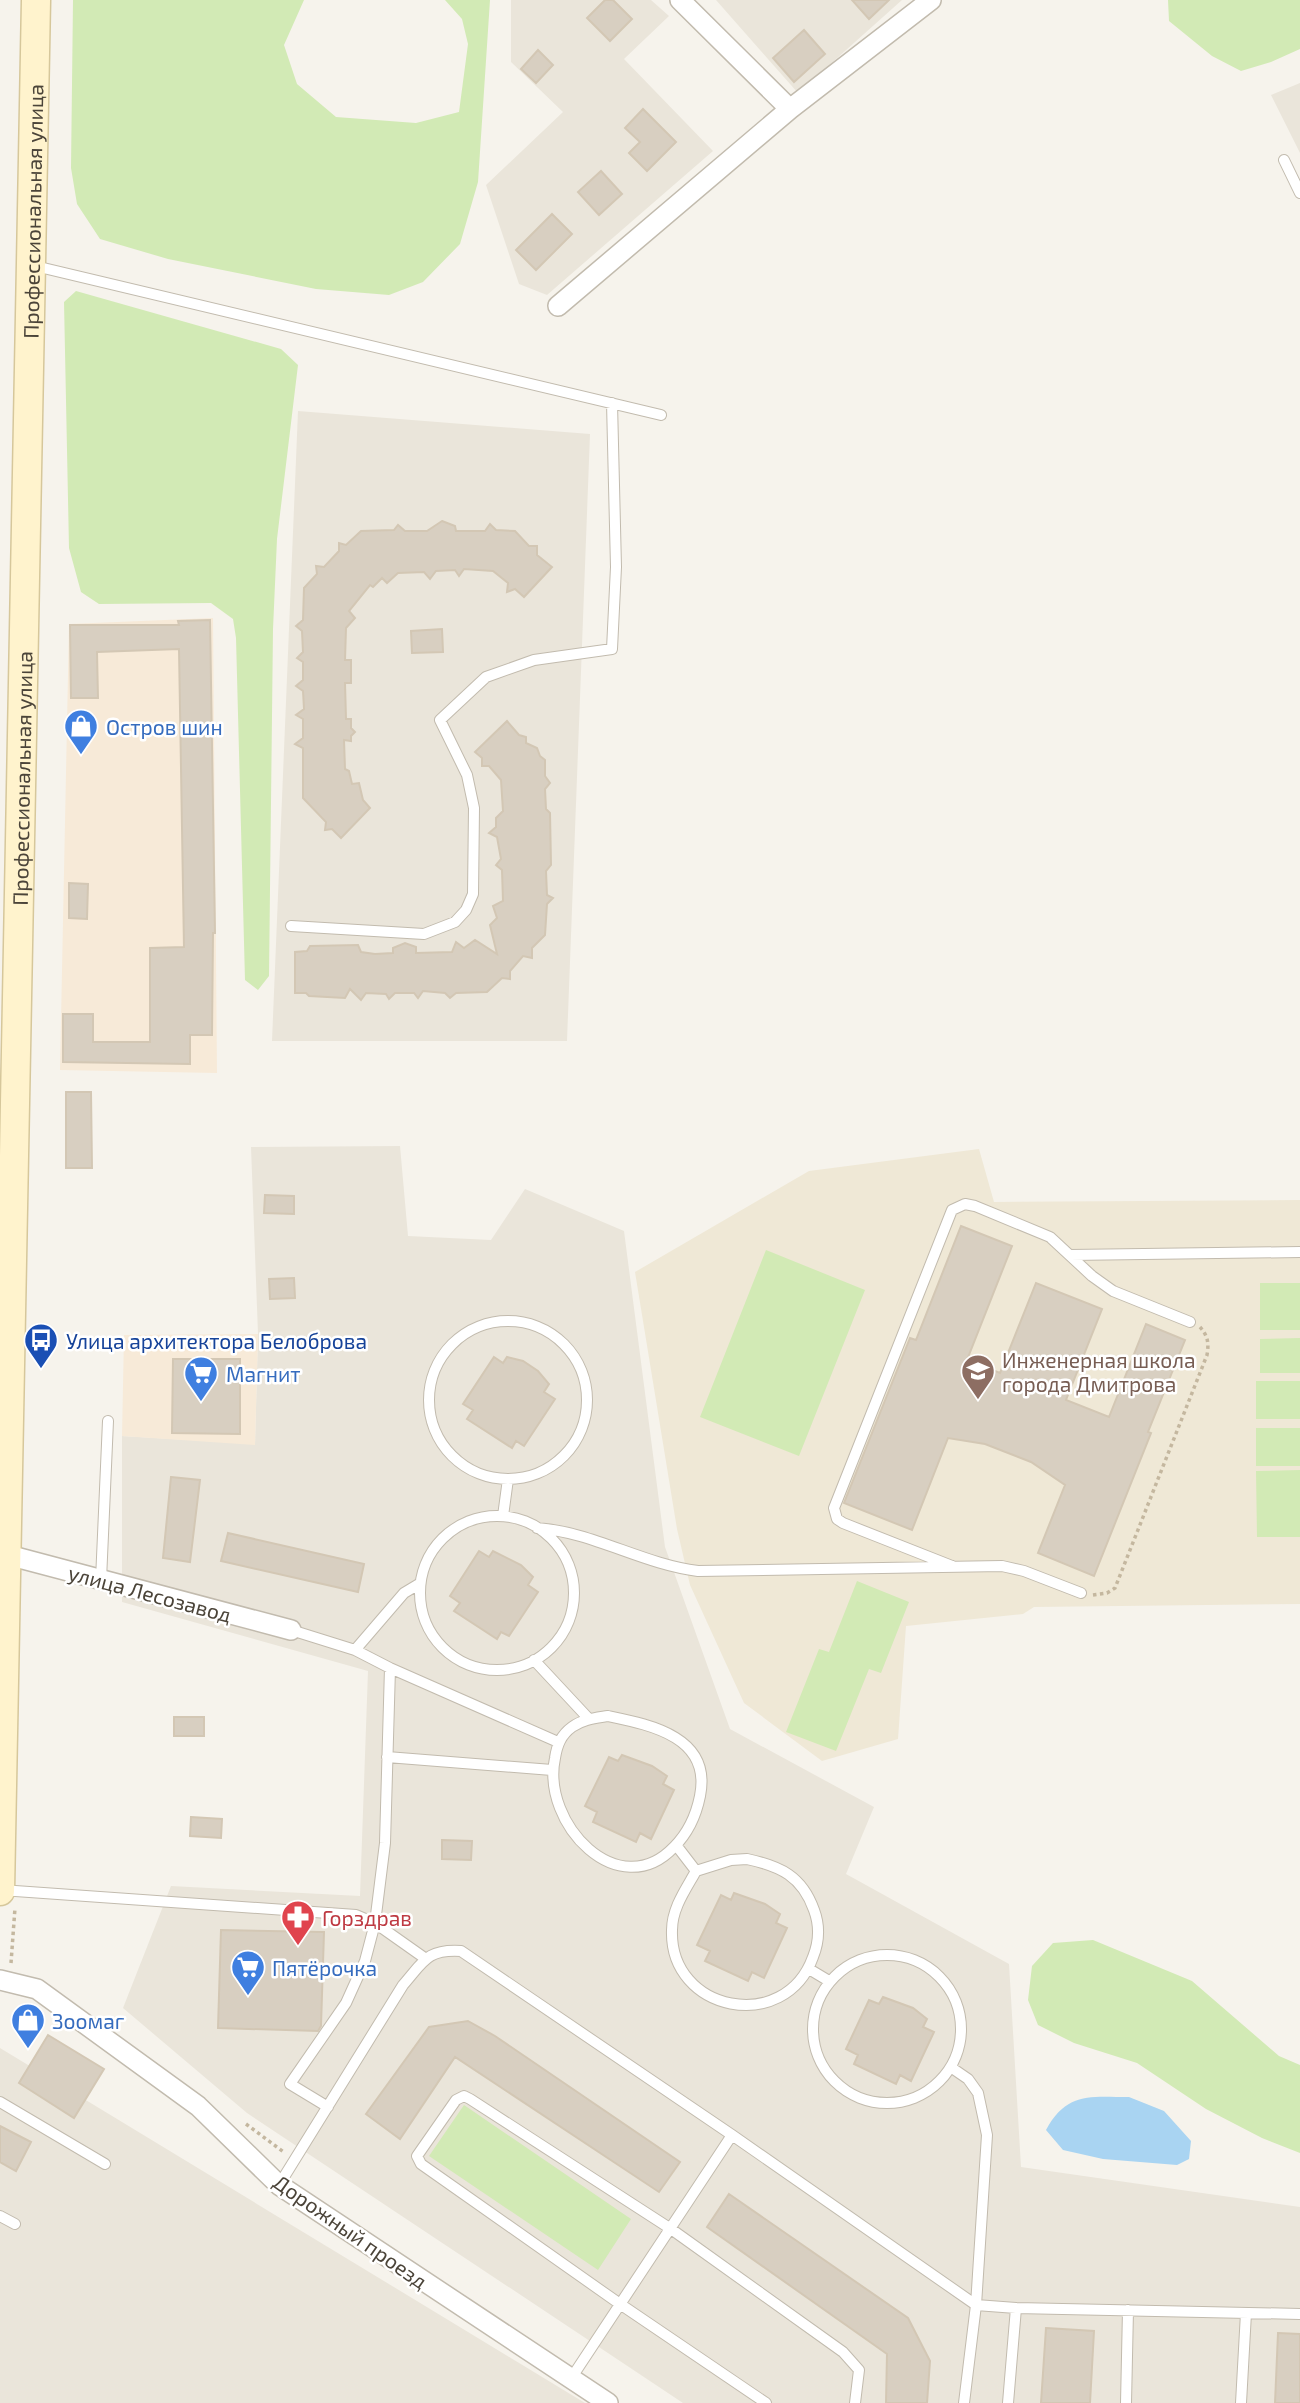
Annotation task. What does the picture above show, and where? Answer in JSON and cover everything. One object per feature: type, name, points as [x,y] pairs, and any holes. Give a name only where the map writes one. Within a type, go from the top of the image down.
[{"type":"main road","name":"Профессиональная улица","points":[[0,1891],[36,0]]},
{"type":"street","points":[[680,0],[790,109]]},
{"type":"street","points":[[558,306],[790,109],[931,0]]},
{"type":"street","name":"улица Лесозавод","points":[[8,1555],[291,1630]]},
{"type":"street","name":"Дорожный проезд","points":[[0,1980],[37,1989],[187,2098],[279,2185],[608,2403]]},
{"type":"lane","points":[[1284,160],[1300,193]]},
{"type":"lane","points":[[30,264],[661,415]]},
{"type":"lane","points":[[291,926],[424,934],[455,922],[466,910],[473,894],[474,808],[467,775],[440,720],[486,677],[534,660],[611,649],[616,567],[612,403]]},
{"type":"lane","points":[[952,1566],[843,1523],[834,1514],[835,1503],[952,1210],[965,1204],[975,1206],[1044,1233],[1112,1291],[1190,1322]]},
{"type":"lane","points":[[1070,1255],[1300,1252]]},
{"type":"lane","points":[[496,1321],[524,1322],[541,1328],[564,1343],[579,1364],[587,1392],[588,1407],[581,1434],[556,1464],[525,1478],[508,1479],[494,1479],[477,1474],[454,1459],[435,1433],[428,1395],[436,1364],[460,1336],[496,1321]]},
{"type":"lane","points":[[101,1580],[108,1421]]},
{"type":"lane","points":[[503,1516],[508,1479]]},
{"type":"lane","points":[[537,1528],[560,1549],[571,1572],[574,1600],[565,1631],[547,1652],[523,1666],[497,1671],[463,1664],[435,1641],[421,1614],[419,1584],[427,1559],[451,1530],[473,1519],[503,1516],[537,1528],[563,1530],[662,1564],[698,1571],[952,1566],[1013,1568],[1081,1593]]},
{"type":"lane","points":[[355,1650],[404,1592],[419,1584]]},
{"type":"lane","points":[[291,1630],[355,1650],[558,1742]]},
{"type":"lane","points":[[534,1660],[589,1718]]},
{"type":"lane","points":[[328,2107],[290,2084],[346,2004],[365,1961],[375,1923],[386,1843],[390,1668]]},
{"type":"lane","points":[[608,1716],[653,1726],[679,1740],[693,1753],[701,1771],[697,1813],[686,1835],[667,1854],[649,1864],[626,1866],[601,1859],[576,1838],[561,1815],[554,1791],[552,1770],[558,1742],[572,1727],[589,1718],[608,1716]]},
{"type":"lane","points":[[387,1758],[552,1770]]},
{"type":"lane","points":[[676,1845],[696,1871]]},
{"type":"lane","points":[[747,1859],[774,1865],[794,1877],[810,1897],[818,1920],[818,1945],[809,1969],[790,1991],[771,2001],[747,2006],[724,2003],[704,1993],[684,1973],[674,1952],[671,1929],[677,1905],[696,1871],[731,1860],[747,1859]]},
{"type":"lane","points":[[0,1891],[356,1915],[375,1923],[426,1959]]},
{"type":"lane","points":[[279,2185],[403,1985],[426,1959],[442,1950],[461,1951],[976,2305],[1300,2314]]},
{"type":"lane","points":[[890,1954],[919,1961],[939,1975],[953,1993],[961,2015],[962,2038],[952,2068],[935,2087],[910,2101],[884,2104],[860,2099],[836,2084],[820,2062],[812,2033],[817,2003],[830,1981],[855,1961],[890,1954]]},
{"type":"lane","points":[[809,1969],[830,1981]]},
{"type":"lane","points":[[952,2068],[968,2079],[978,2093],[987,2135],[976,2305],[964,2403]]},
{"type":"lane","points":[[766,2403],[421,2164],[417,2156],[456,2100],[464,2096],[671,2229],[854,2362],[859,2370],[855,2403]]},
{"type":"lane","points":[[0,2102],[105,2164]]},
{"type":"lane","points":[[570,2380],[732,2135]]},
{"type":"lane","points":[[0,2216],[15,2224]]},
{"type":"lane","points":[[1008,2403],[1016,2308]]},
{"type":"lane","points":[[1126,2403],[1128,2311]]},
{"type":"lane","points":[[1241,2403],[1246,2313]]},
{"type":"path","points":[[1081,1593],[1098,1595],[1115,1588],[1207,1355],[1209,1343],[1205,1333],[1190,1322]]},
{"type":"shaded area","points":[[511,0],[651,0],[669,16],[624,59],[713,151],[547,295],[519,284],[486,185],[563,112],[511,62]]},
{"type":"shaded area","points":[[716,0],[902,0],[798,93]]},
{"type":"shaded area","points":[[1300,83],[1300,153],[1271,95]]},
{"type":"shaded area","points":[[298,411],[590,434],[567,1041],[272,1041]]},
{"type":"shaded area","points":[[213,618],[217,1073],[60,1070],[69,624]]},
{"type":"shaded area","points":[[400,1146],[408,1236],[491,1240],[525,1189],[624,1231],[665,1547],[730,1729],[874,1807],[846,1874],[1009,1964],[1021,2167],[1300,2207],[1300,2403],[683,2403],[247,2113],[123,2008],[171,1886],[360,1896],[368,1671],[122,1602],[122,1436],[255,1444],[258,1334],[251,1147]]},
{"type":"shaded area","name":"Инженерная школа города Дмитрова","points":[[979,1149],[994,1202],[1300,1200],[1300,1604],[1034,1607],[1023,1614],[906,1626],[898,1739],[822,1761],[744,1703],[690,1585],[677,1529],[635,1272],[809,1171]]},
{"type":"shaded area","points":[[258,1334],[255,1445],[122,1436],[124,1335]]},
{"type":"shaded area","points":[[0,2048],[585,2403],[0,2403]]},
{"type":"green space","points":[[73,0],[304,0],[284,45],[297,84],[336,117],[416,123],[459,112],[468,44],[462,19],[445,0],[490,0],[478,182],[460,244],[423,282],[389,295],[316,289],[168,259],[100,239],[77,204],[71,168]]},
{"type":"green space","points":[[1168,0],[1300,0],[1300,49],[1241,71],[1212,56],[1169,21]]},
{"type":"green space","points":[[76,291],[281,349],[298,365],[277,539],[273,629],[269,976],[258,990],[245,980],[236,638],[233,619],[211,603],[99,604],[81,592],[69,548],[64,302]]},
{"type":"green space","points":[[766,1250],[865,1290],[799,1456],[700,1417]]},
{"type":"green space","points":[[1260,1283],[1300,1283],[1300,1330],[1260,1330]]},
{"type":"green space","points":[[1300,1338],[1300,1373],[1260,1373],[1260,1339]]},
{"type":"green space","points":[[1256,1381],[1300,1381],[1300,1419],[1256,1419]]},
{"type":"green space","points":[[1256,1428],[1300,1428],[1300,1466],[1256,1466]]},
{"type":"green space","points":[[1300,1470],[1300,1537],[1257,1537],[1256,1471]]},
{"type":"green space","points":[[857,1581],[909,1602],[881,1673],[869,1669],[836,1751],[786,1732],[819,1649],[829,1652]]},
{"type":"green space","points":[[1093,1940],[1192,1981],[1279,2056],[1300,2065],[1300,2153],[1262,2138],[1206,2109],[1137,2063],[1074,2043],[1038,2025],[1028,2000],[1032,1966],[1053,1943]]},
{"type":"green space","points":[[464,2105],[631,2219],[598,2270],[429,2156]]},
{"type":"water","points":[[1092,2097],[1129,2097],[1164,2111],[1191,2141],[1189,2159],[1177,2165],[1103,2159],[1063,2150],[1046,2130],[1062,2108],[1071,2102]]},
{"type":"building","points":[[605,0],[613,0],[632,19],[610,41],[587,18]]},
{"type":"building","points":[[852,0],[889,0],[869,19]]},
{"type":"building","points":[[804,30],[825,54],[794,82],[773,58]]},
{"type":"building","points":[[538,50],[553,65],[536,83],[521,69]]},
{"type":"building","points":[[643,109],[676,142],[647,171],[629,153],[640,142],[625,128]]},
{"type":"building","points":[[601,171],[622,194],[599,215],[578,192]]},
{"type":"building","points":[[552,214],[572,234],[536,270],[516,250]]},
{"type":"building","points":[[442,521],[455,526],[456,531],[485,531],[490,524],[496,530],[515,531],[529,546],[537,546],[537,555],[552,567],[524,597],[515,589],[507,592],[508,583],[493,571],[464,569],[459,576],[455,570],[436,571],[430,579],[424,572],[398,573],[387,583],[382,578],[373,587],[370,585],[349,611],[355,618],[346,628],[345,660],[351,660],[351,683],[345,683],[346,719],[351,719],[351,728],[355,732],[351,741],[344,740],[345,769],[349,771],[352,784],[359,783],[363,800],[370,808],[341,838],[332,829],[325,830],[326,822],[303,798],[303,748],[295,744],[303,738],[303,719],[296,715],[304,709],[303,691],[296,686],[303,680],[303,662],[297,658],[303,652],[302,631],[296,626],[303,620],[304,588],[317,574],[316,566],[324,567],[339,551],[339,543],[346,545],[361,531],[394,530],[398,525],[405,531],[427,531]]},
{"type":"building","points":[[210,620],[215,933],[212,1035],[190,1035],[190,1064],[63,1062],[63,1014],[93,1014],[93,1042],[150,1042],[150,948],[184,947],[179,649],[97,652],[98,698],[71,698],[70,625],[179,625],[178,621]]},
{"type":"building","points":[[442,629],[443,652],[412,653],[411,631]]},
{"type":"building","points":[[507,721],[519,735],[526,737],[526,743],[537,748],[545,760],[545,776],[550,783],[545,789],[546,809],[550,813],[551,865],[546,871],[547,895],[553,898],[547,904],[545,935],[532,948],[532,958],[523,956],[510,971],[510,979],[502,978],[487,992],[456,993],[450,998],[445,993],[423,991],[418,998],[414,993],[395,993],[389,999],[386,994],[366,993],[361,1000],[350,989],[345,998],[295,993],[295,952],[307,951],[310,946],[358,945],[361,952],[375,954],[393,953],[393,948],[405,943],[416,947],[416,953],[452,952],[456,942],[464,948],[475,940],[497,954],[490,925],[497,918],[493,906],[503,901],[502,870],[496,865],[501,859],[497,837],[489,833],[496,827],[496,818],[503,811],[501,780],[489,766],[482,766],[482,758],[475,752]]},
{"type":"building","points":[[69,883],[88,884],[87,919],[69,918]]},
{"type":"building","points":[[66,1092],[91,1092],[92,1168],[66,1168]]},
{"type":"building","points":[[265,1195],[294,1196],[294,1214],[264,1213]]},
{"type":"building","points":[[961,1226],[1012,1246],[967,1360],[1000,1373],[1036,1283],[1102,1309],[1066,1400],[1109,1417],[1146,1324],[1185,1340],[1094,1576],[1038,1553],[1065,1485],[1031,1462],[985,1444],[948,1438],[912,1530],[844,1503],[910,1338],[916,1340]]},
{"type":"building","points":[[294,1278],[295,1298],[270,1299],[269,1279]]},
{"type":"building","points":[[494,1357],[503,1363],[507,1357],[523,1361],[538,1371],[549,1384],[544,1392],[555,1399],[524,1446],[516,1441],[512,1448],[467,1419],[473,1410],[463,1404]]},
{"type":"building","points":[[173,1359],[240,1359],[240,1434],[172,1433]]},
{"type":"building","points":[[171,1477],[200,1480],[190,1562],[163,1558]]},
{"type":"building","points":[[228,1533],[364,1564],[358,1592],[221,1561]]},
{"type":"building","points":[[479,1551],[489,1557],[493,1551],[521,1565],[533,1577],[528,1585],[538,1592],[509,1636],[501,1632],[497,1639],[454,1611],[460,1603],[450,1596]]},
{"type":"building","points":[[174,1717],[204,1717],[204,1736],[174,1736]]},
{"type":"building","points":[[622,1755],[652,1766],[667,1776],[663,1784],[674,1790],[651,1839],[640,1833],[636,1842],[593,1822],[597,1812],[585,1806],[609,1757],[618,1761]]},
{"type":"building","points":[[191,1817],[222,1819],[221,1838],[190,1836]]},
{"type":"building","points":[[442,1840],[472,1841],[471,1860],[442,1859]]},
{"type":"building","points":[[734,1893],[765,1904],[780,1914],[776,1923],[787,1928],[764,1978],[752,1972],[748,1981],[705,1961],[710,1951],[697,1945],[721,1895],[731,1900]]},
{"type":"building","points":[[221,1930],[324,1932],[321,2026],[318,2031],[218,2028]]},
{"type":"building","points":[[883,1997],[913,2008],[927,2019],[923,2027],[934,2032],[911,2081],[900,2075],[896,2084],[854,2064],[858,2055],[846,2049],[869,2000],[879,2004]]},
{"type":"building","points":[[468,2021],[495,2036],[680,2162],[659,2192],[455,2057],[400,2139],[366,2114],[429,2027]]},
{"type":"building","points":[[48,2035],[104,2069],[74,2118],[19,2083]]},
{"type":"building","points":[[0,2126],[31,2142],[16,2171],[0,2162]]},
{"type":"building","points":[[729,2194],[908,2318],[930,2361],[927,2403],[886,2403],[887,2354],[707,2227]]},
{"type":"building","points":[[1046,2328],[1094,2331],[1090,2403],[1041,2403]]},
{"type":"building","points":[[1278,2333],[1300,2334],[1300,2403],[1275,2403]]},
{"type":"place","name":"Остров шин","points":[[81,756]]},
{"type":"place","name":"Улица архитектора Белоброва","points":[[41,1370]]},
{"type":"place","name":"Инженерная школа города Дмитрова","points":[[978,1401]]},
{"type":"place","name":"Магнит","points":[[201,1403]]},
{"type":"place","name":"Горздрав","points":[[298,1947]]},
{"type":"place","name":"Пятёрочка","points":[[248,1997]]},
{"type":"place","name":"Зоомаг","points":[[28,2050]]}]
